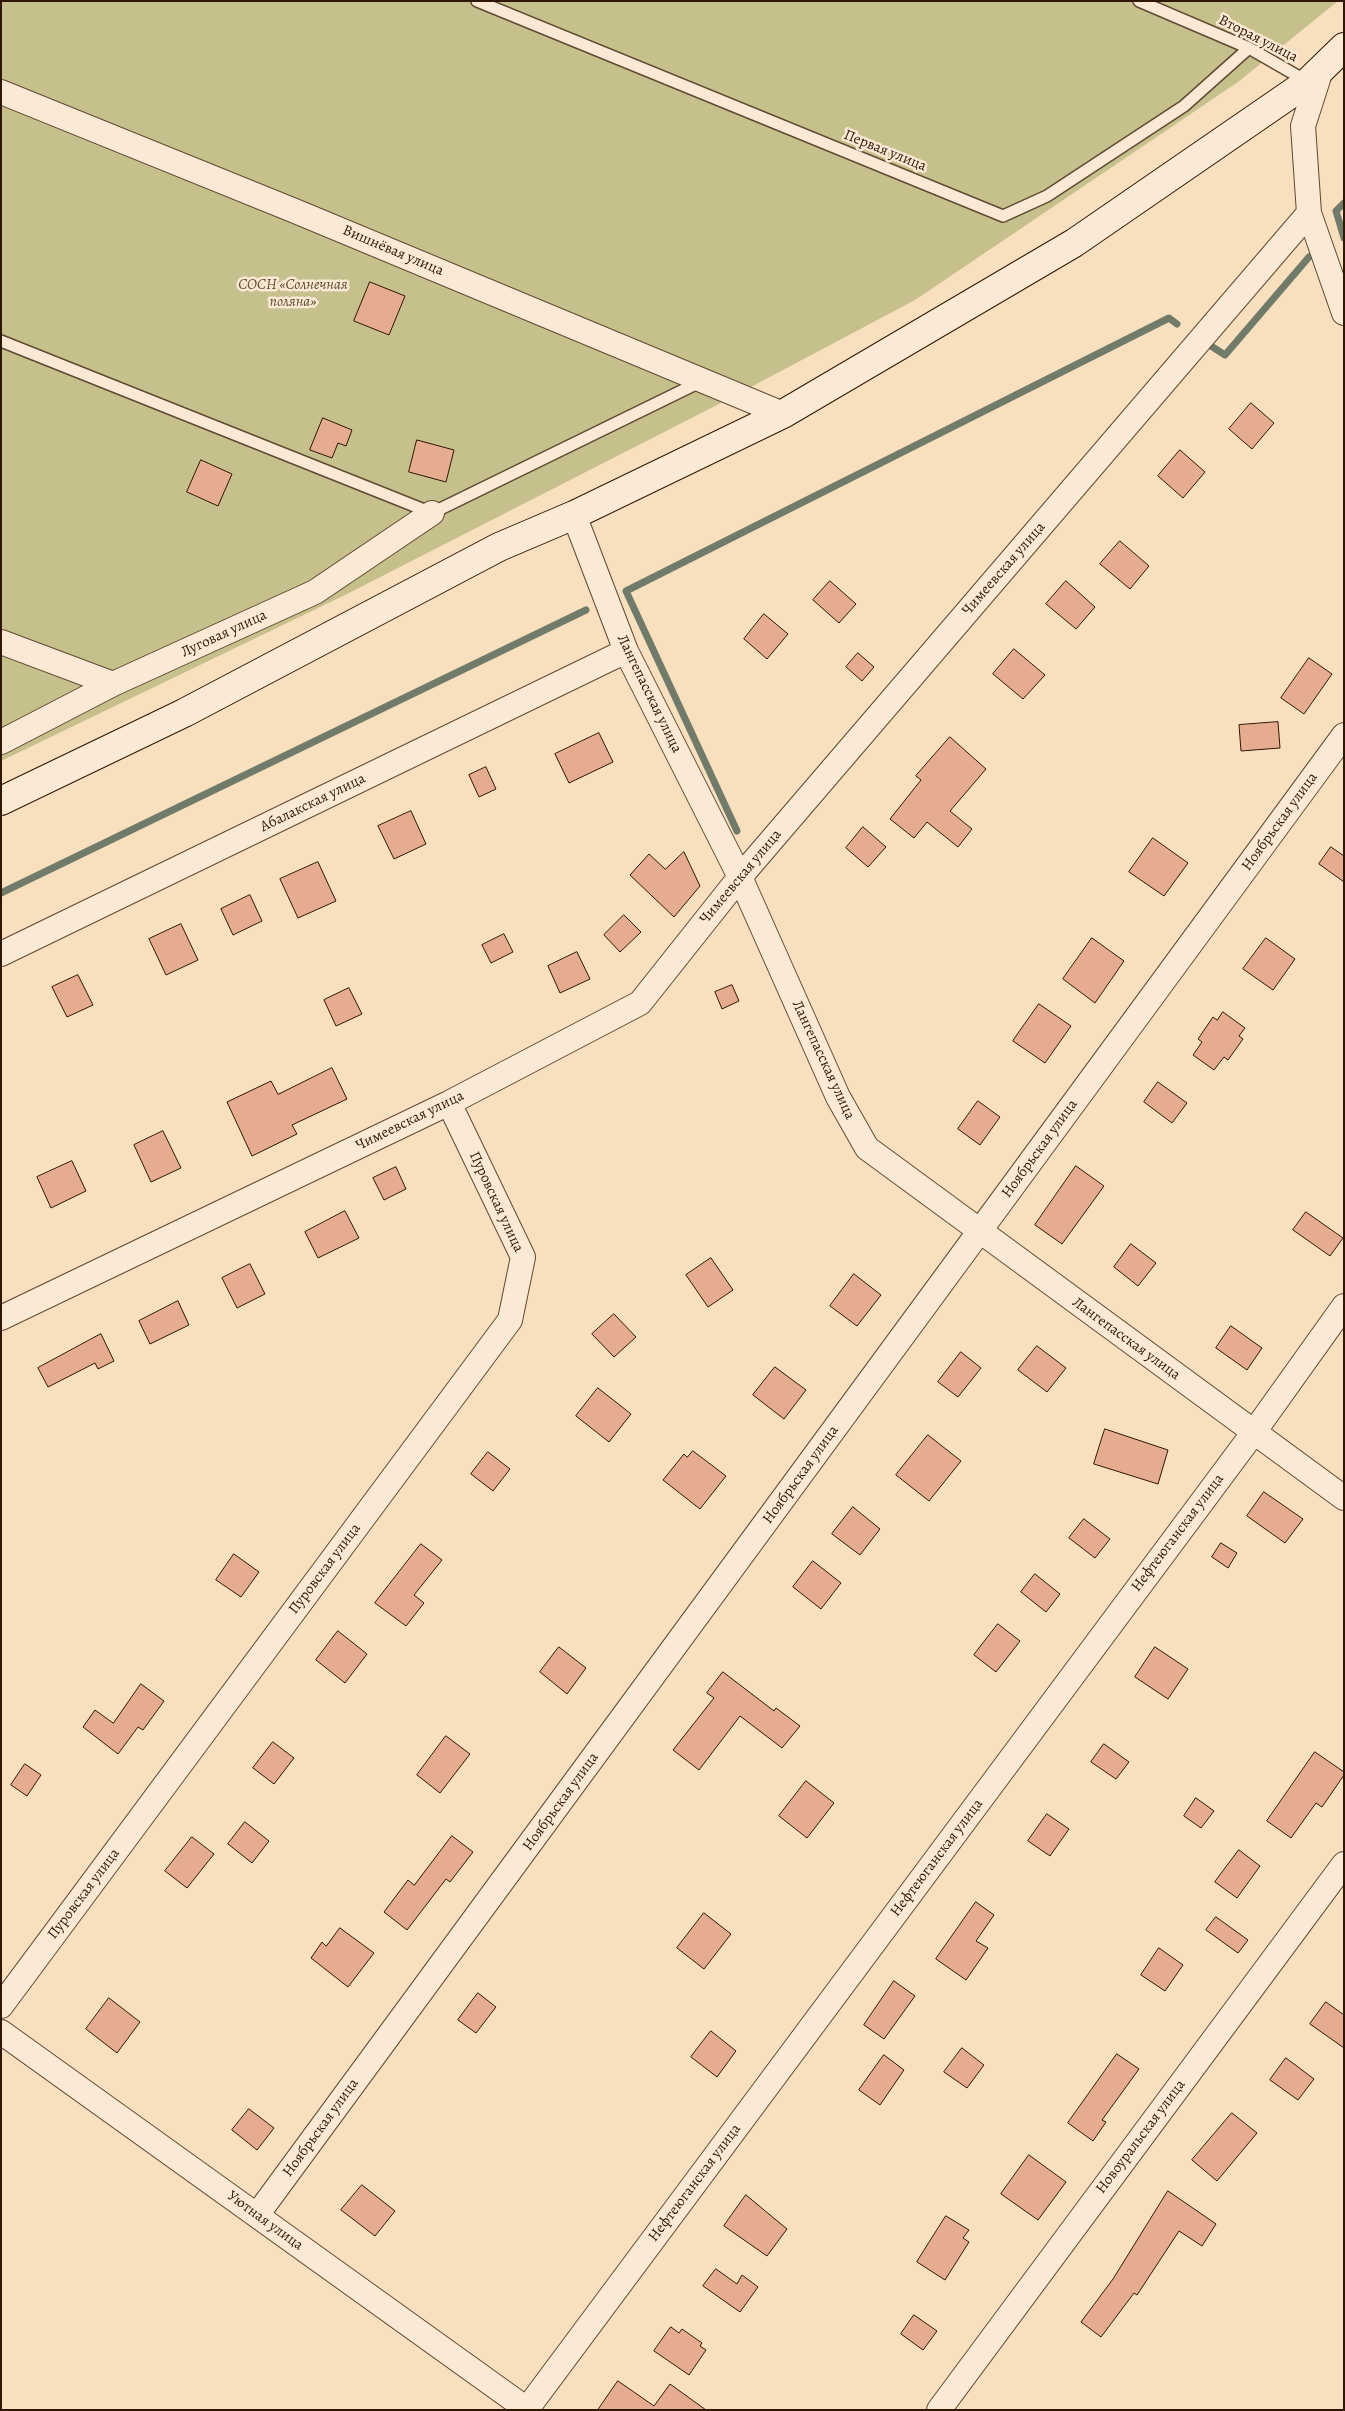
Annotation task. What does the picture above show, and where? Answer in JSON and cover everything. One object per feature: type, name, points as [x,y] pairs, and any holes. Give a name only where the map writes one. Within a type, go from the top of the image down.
[{"type":"street","points":[[1,801],[184,713],[499,547],[574,515],[784,414],[1074,243],[1315,76],[1344,47]]},
{"type":"street","points":[[1315,76],[1304,126],[1309,213],[1344,313]]},
{"type":"street","name":"Вишнёвая улица","points":[[1,92],[295,210],[784,414]]},
{"type":"street","name":"Чимеевская улица","points":[[1,1318],[449,1103],[640,1003],[740,877],[1309,213]]},
{"type":"street","name":"Луговая улица","points":[[1,742],[112,684],[315,592],[432,513]]},
{"type":"street","name":"Лангепасская улица","points":[[574,515],[626,651],[740,877],[838,1097],[867,1148],[1344,1498]]},
{"type":"street","points":[[1,642],[112,684]]},
{"type":"street","name":"Абалакская улица","points":[[1,954],[626,651]]},
{"type":"street","name":"Ноябрьская улица","points":[[257,2215],[1344,735]]},
{"type":"street","name":"Пуровская улица","points":[[1,2006],[510,1320],[522,1257],[449,1103]]},
{"type":"street","name":"Нефтеюганская улица","points":[[527,2409],[1254,1432],[1344,1306]]},
{"type":"street","name":"Новоуральская улица","points":[[939,2410],[1344,1864]]},
{"type":"street","name":"Уютная улица","points":[[1,2032],[527,2409]]},
{"type":"lane","name":"Первая улица","points":[[477,1],[1003,216],[1048,196],[1184,106],[1249,48]]},
{"type":"lane","name":"Вторая улица","points":[[1139,1],[1315,76]]},
{"type":"lane","points":[[1,342],[432,513],[703,380]]},
{"type":"green space","name":"СОСН «Солнечная поляна»","points":[[1,1],[1338,1],[1238,82],[915,300],[715,406],[347,594],[1,761]]},
{"type":"building","points":[[370,282],[405,296],[389,335],[354,321]]},
{"type":"building","points":[[1251,403],[1274,423],[1252,449],[1229,429]]},
{"type":"building","points":[[323,418],[352,430],[346,446],[338,443],[332,458],[310,450]]},
{"type":"building","points":[[417,440],[454,450],[446,482],[409,472]]},
{"type":"building","points":[[1180,450],[1205,472],[1183,498],[1158,476]]},
{"type":"building","points":[[201,460],[232,474],[218,506],[187,492]]},
{"type":"building","points":[[1120,541],[1149,566],[1130,589],[1100,564]]},
{"type":"building","points":[[830,581],[856,604],[839,623],[813,600]]},
{"type":"building","points":[[1066,581],[1095,607],[1076,629],[1046,604]]},
{"type":"building","points":[[764,614],[788,634],[767,659],[744,639]]},
{"type":"building","points":[[1014,649],[1045,675],[1023,699],[993,674]]},
{"type":"building","points":[[858,653],[874,667],[862,681],[846,667]]},
{"type":"building","points":[[1309,658],[1332,674],[1304,714],[1281,698]]},
{"type":"building","points":[[1278,722],[1280,748],[1241,751],[1239,725]]},
{"type":"building","points":[[599,733],[613,762],[569,783],[555,754]]},
{"type":"building","points":[[950,737],[986,769],[950,811],[972,829],[958,847],[927,822],[914,838],[890,819],[921,780],[916,776]]},
{"type":"building","points":[[486,767],[496,789],[479,797],[469,775]]},
{"type":"building","points":[[411,811],[426,844],[394,859],[378,826]]},
{"type":"building","points":[[863,827],[886,847],[868,867],[846,848]]},
{"type":"building","points":[[1153,838],[1188,863],[1164,896],[1129,872]]},
{"type":"building","points":[[1331,847],[1344,856],[1344,882],[1319,864]]},
{"type":"building","points":[[684,852],[700,886],[674,917],[630,875],[649,854],[665,869]]},
{"type":"building","points":[[318,862],[336,901],[298,918],[280,879]]},
{"type":"building","points":[[250,895],[262,921],[233,935],[221,909]]},
{"type":"building","points":[[624,915],[641,932],[620,952],[604,935]]},
{"type":"building","points":[[181,924],[198,960],[166,975],[149,939]]},
{"type":"building","points":[[504,934],[513,952],[491,963],[482,945]]},
{"type":"building","points":[[1092,938],[1124,961],[1095,1003],[1063,979]]},
{"type":"building","points":[[1266,938],[1295,959],[1273,990],[1243,969]]},
{"type":"building","points":[[577,952],[590,979],[560,993],[548,966]]},
{"type":"building","points":[[78,975],[93,1005],[67,1017],[52,987]]},
{"type":"building","points":[[732,985],[739,1001],[722,1009],[715,992]]},
{"type":"building","points":[[349,988],[362,1014],[336,1026],[324,1000]]},
{"type":"building","points":[[1039,1004],[1071,1026],[1045,1063],[1013,1041]]},
{"type":"building","points":[[1223,1012],[1245,1028],[1239,1036],[1243,1039],[1228,1060],[1224,1057],[1214,1070],[1193,1055],[1202,1042],[1198,1039],[1213,1017],[1217,1020]]},
{"type":"building","points":[[332,1068],[347,1099],[292,1125],[297,1134],[252,1156],[227,1102],[271,1081],[278,1094]]},
{"type":"building","points":[[1158,1082],[1187,1103],[1172,1123],[1144,1102]]},
{"type":"building","points":[[978,1101],[1000,1117],[980,1145],[958,1129]]},
{"type":"building","points":[[163,1131],[181,1168],[151,1182],[134,1145]]},
{"type":"building","points":[[72,1161],[86,1191],[51,1208],[37,1177]]},
{"type":"building","points":[[1076,1166],[1104,1186],[1062,1244],[1035,1225]]},
{"type":"building","points":[[396,1167],[406,1189],[384,1200],[373,1178]]},
{"type":"building","points":[[345,1211],[359,1238],[318,1258],[305,1232]]},
{"type":"building","points":[[1306,1212],[1343,1238],[1330,1256],[1293,1230]]},
{"type":"building","points":[[1131,1244],[1156,1263],[1138,1286],[1114,1267]]},
{"type":"building","points":[[711,1258],[733,1290],[708,1307],[686,1275]]},
{"type":"building","points":[[250,1264],[265,1294],[237,1308],[222,1278]]},
{"type":"building","points":[[854,1274],[881,1295],[857,1326],[830,1306]]},
{"type":"building","points":[[178,1301],[189,1325],[150,1344],[139,1321]]},
{"type":"building","points":[[614,1314],[636,1337],[614,1357],[592,1334]]},
{"type":"building","points":[[1231,1326],[1262,1348],[1247,1370],[1216,1348]]},
{"type":"building","points":[[101,1334],[114,1361],[98,1369],[95,1363],[48,1387],[38,1368]]},
{"type":"building","points":[[1037,1346],[1066,1368],[1047,1392],[1018,1370]]},
{"type":"building","points":[[961,1352],[981,1368],[958,1397],[938,1382]]},
{"type":"building","points":[[775,1367],[806,1390],[784,1419],[753,1395]]},
{"type":"building","points":[[598,1388],[631,1414],[609,1442],[576,1416]]},
{"type":"building","points":[[1105,1429],[1168,1450],[1158,1484],[1094,1464]]},
{"type":"building","points":[[928,1435],[961,1461],[929,1501],[896,1475]]},
{"type":"building","points":[[693,1451],[726,1476],[700,1509],[663,1480],[684,1454],[687,1457]]},
{"type":"building","points":[[488,1452],[510,1469],[493,1491],[471,1474]]},
{"type":"building","points":[[1264,1492],[1303,1519],[1285,1543],[1247,1516]]},
{"type":"building","points":[[853,1507],[880,1529],[860,1555],[832,1534]]},
{"type":"building","points":[[1084,1519],[1110,1539],[1095,1558],[1069,1538]]},
{"type":"building","points":[[1221,1543],[1237,1553],[1228,1568],[1212,1557]]},
{"type":"building","points":[[421,1544],[442,1560],[414,1595],[424,1603],[406,1626],[375,1603]]},
{"type":"building","points":[[234,1554],[259,1572],[241,1597],[216,1580]]},
{"type":"building","points":[[813,1561],[841,1583],[821,1609],[793,1587]]},
{"type":"building","points":[[1035,1574],[1060,1594],[1046,1612],[1021,1592]]},
{"type":"building","points":[[998,1624],[1020,1641],[996,1672],[974,1655]]},
{"type":"building","points":[[338,1631],[367,1654],[345,1683],[316,1660]]},
{"type":"building","points":[[559,1647],[586,1668],[567,1694],[540,1672]]},
{"type":"building","points":[[1155,1647],[1188,1669],[1168,1699],[1135,1677]]},
{"type":"building","points":[[723,1672],[774,1711],[776,1708],[800,1726],[782,1748],[740,1716],[699,1770],[673,1750],[714,1698],[707,1693]]},
{"type":"building","points":[[141,1684],[164,1701],[143,1730],[138,1727],[118,1754],[83,1727],[95,1710],[113,1723]]},
{"type":"building","points":[[446,1736],[470,1754],[440,1793],[417,1775]]},
{"type":"building","points":[[273,1742],[294,1758],[274,1784],[253,1768]]},
{"type":"building","points":[[1104,1744],[1129,1762],[1116,1779],[1091,1762]]},
{"type":"building","points":[[1315,1752],[1344,1772],[1344,1775],[1322,1807],[1316,1803],[1291,1838],[1267,1821]]},
{"type":"building","points":[[25,1764],[41,1775],[27,1796],[11,1785]]},
{"type":"building","points":[[806,1781],[834,1803],[807,1838],[779,1816]]},
{"type":"building","points":[[1196,1798],[1214,1811],[1201,1828],[1184,1816]]},
{"type":"building","points":[[1047,1814],[1069,1829],[1050,1856],[1028,1841]]},
{"type":"building","points":[[245,1822],[269,1841],[252,1863],[228,1844]]},
{"type":"building","points":[[452,1836],[473,1852],[450,1882],[446,1879],[407,1930],[384,1912],[408,1880],[414,1885]]},
{"type":"building","points":[[192,1837],[214,1854],[187,1888],[165,1871]]},
{"type":"building","points":[[1239,1850],[1260,1866],[1237,1898],[1215,1882]]},
{"type":"building","points":[[976,1902],[994,1915],[976,1941],[988,1948],[966,1980],[936,1959]]},
{"type":"building","points":[[704,1913],[731,1934],[704,1969],[677,1948]]},
{"type":"building","points":[[1216,1917],[1248,1940],[1238,1953],[1206,1930]]},
{"type":"building","points":[[340,1928],[374,1953],[348,1987],[311,1958],[322,1942],[326,1946]]},
{"type":"building","points":[[1159,1948],[1183,1965],[1165,1991],[1141,1975]]},
{"type":"building","points":[[894,1981],[915,1996],[884,2039],[864,2025]]},
{"type":"building","points":[[478,1993],[496,2007],[476,2033],[458,2020]]},
{"type":"building","points":[[109,1998],[140,2022],[117,2053],[86,2029]]},
{"type":"building","points":[[1326,2002],[1344,2015],[1344,2048],[1310,2024]]},
{"type":"building","points":[[711,2031],[736,2051],[717,2077],[691,2057]]},
{"type":"building","points":[[962,2048],[984,2065],[967,2088],[944,2072]]},
{"type":"building","points":[[1117,2054],[1139,2069],[1102,2120],[1106,2122],[1093,2141],[1068,2123]]},
{"type":"building","points":[[884,2055],[904,2070],[880,2105],[859,2090]]},
{"type":"building","points":[[1286,2058],[1314,2079],[1298,2100],[1270,2080]]},
{"type":"building","points":[[249,2109],[274,2128],[257,2150],[232,2130]]},
{"type":"building","points":[[1232,2113],[1257,2133],[1217,2181],[1192,2160]]},
{"type":"building","points":[[1029,2155],[1066,2182],[1038,2220],[1001,2194]]},
{"type":"building","points":[[362,2185],[395,2211],[375,2236],[341,2210]]},
{"type":"building","points":[[1168,2191],[1216,2224],[1202,2246],[1179,2231],[1137,2295],[1134,2293],[1101,2337],[1081,2322],[1113,2279]]},
{"type":"building","points":[[746,2195],[787,2229],[767,2256],[724,2226]]},
{"type":"building","points":[[946,2216],[969,2230],[963,2238],[969,2242],[945,2280],[917,2262]]},
{"type":"building","points":[[716,2269],[737,2284],[742,2275],[758,2287],[740,2312],[703,2286]]},
{"type":"building","points":[[914,2315],[937,2331],[923,2350],[901,2334]]},
{"type":"building","points":[[671,2327],[679,2333],[682,2329],[702,2343],[700,2346],[706,2350],[689,2375],[654,2351]]},
{"type":"building","points":[[618,2381],[654,2406],[670,2384],[706,2410],[598,2410]]},
{"type":"waterway","points":[[1344,203],[1336,211],[1344,238]]},
{"type":"waterway","points":[[1211,346],[1225,355],[1309,257]]},
{"type":"waterway","points":[[737,831],[626,591],[1169,318],[1177,324]]},
{"type":"waterway","points":[[1,893],[586,610]]}]
